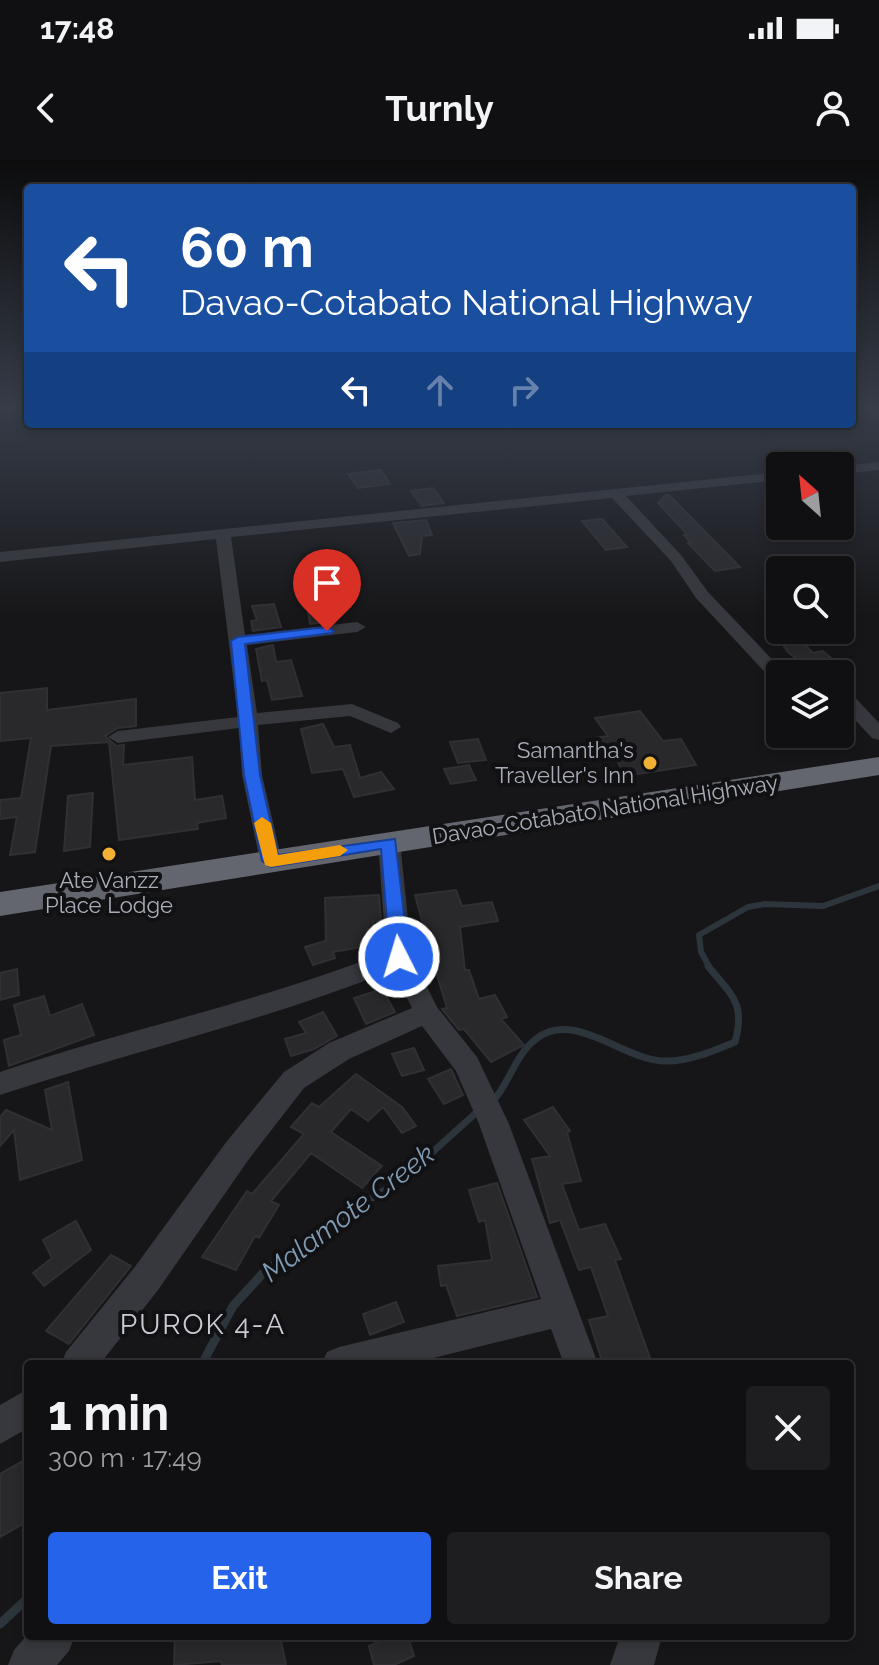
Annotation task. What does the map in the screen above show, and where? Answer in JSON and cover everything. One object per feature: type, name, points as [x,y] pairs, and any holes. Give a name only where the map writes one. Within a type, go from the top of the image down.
[{"type":"highway","name":"Davao-Cotabato National Highway","points":[[0,904],[389,842],[875,772]]},
{"type":"street","points":[[0,557],[766,477]]},
{"type":"street","points":[[615,493],[676,558],[702,595],[766,662]]},
{"type":"street","points":[[223,534],[248,720],[252,775],[271,861]]},
{"type":"street","points":[[238,641],[357,627]]},
{"type":"street","points":[[854,708],[879,734]]},
{"type":"street","points":[[118,737],[352,710],[391,727]]},
{"type":"street","points":[[389,842],[399,957],[427,1013],[467,1065],[489,1113],[580,1360]]},
{"type":"street","points":[[0,1084],[88,1053],[270,1005],[399,957]]},
{"type":"street","points":[[81,1360],[146,1279],[238,1150],[294,1080],[339,1051],[427,1013]]},
{"type":"street","points":[[355,1360],[561,1310]]},
{"type":"street","points":[[0,1426],[24,1410]]},
{"type":"street","points":[[29,1665],[51,1640]]},
{"type":"street","points":[[631,1665],[640,1640]]},
{"type":"building","points":[[350,477],[386,477],[390,484],[358,488]]},
{"type":"building","points":[[433,488],[444,503],[422,506],[411,491]]},
{"type":"building","points":[[666,495],[740,567],[715,571],[688,543],[691,543],[684,535],[688,535],[658,503]]},
{"type":"building","points":[[602,519],[627,547],[606,550],[582,521]]},
{"type":"building","points":[[426,520],[432,535],[422,536],[420,554],[409,556],[393,523]]},
{"type":"building","points":[[324,597],[328,622],[310,624],[306,598]]},
{"type":"building","points":[[274,604],[281,627],[253,631],[251,621],[257,620],[252,606]]},
{"type":"building","points":[[782,644],[804,644],[813,653],[823,651],[833,660],[798,660]]},
{"type":"building","points":[[273,645],[276,662],[291,660],[302,696],[272,700],[267,680],[262,681],[256,649]]},
{"type":"building","points":[[47,688],[47,710],[136,699],[136,726],[118,728],[105,736],[116,746],[124,745],[123,765],[192,757],[195,800],[222,796],[226,818],[197,823],[198,829],[119,840],[109,742],[51,746],[35,852],[10,855],[17,817],[0,819],[0,800],[21,798],[31,738],[0,741],[0,693]]},
{"type":"building","points":[[640,711],[663,741],[681,739],[696,765],[625,776],[617,760],[610,761],[596,738],[608,736],[595,718]]},
{"type":"building","points":[[323,724],[334,747],[350,745],[360,778],[381,772],[394,789],[354,797],[343,769],[312,773],[301,729]]},
{"type":"building","points":[[478,739],[486,760],[458,763],[450,742]]},
{"type":"building","points":[[469,765],[476,780],[451,784],[444,769]]},
{"type":"building","points":[[93,793],[90,847],[64,851],[68,796]]},
{"type":"building","points":[[456,890],[462,906],[492,902],[498,921],[460,927],[465,970],[469,970],[479,999],[495,995],[507,1017],[501,1019],[524,1045],[491,1062],[464,1029],[459,1030],[442,1009],[447,1008],[433,962],[427,962],[425,932],[415,895]]},
{"type":"building","points":[[379,895],[381,921],[373,922],[379,944],[333,952],[335,958],[313,965],[305,947],[326,941],[325,898]]},
{"type":"building","points":[[17,969],[19,995],[0,1000],[0,973]]},
{"type":"building","points":[[382,989],[395,1012],[366,1024],[354,998]]},
{"type":"building","points":[[44,996],[50,1016],[82,1004],[94,1035],[9,1066],[4,1040],[21,1035],[14,1005]]},
{"type":"building","points":[[323,1012],[337,1036],[314,1049],[291,1056],[285,1039],[306,1033],[299,1022]]},
{"type":"building","points":[[414,1048],[424,1070],[402,1076],[392,1054]]},
{"type":"building","points":[[451,1069],[463,1095],[444,1104],[428,1079]]},
{"type":"building","points":[[356,1074],[402,1107],[416,1126],[402,1133],[383,1107],[368,1121],[351,1109],[331,1132],[382,1166],[362,1188],[311,1153],[271,1201],[279,1205],[259,1238],[255,1236],[236,1270],[202,1257],[247,1191],[252,1194],[304,1134],[291,1127],[312,1103],[319,1107]]},
{"type":"building","points":[[68,1082],[82,1160],[20,1180],[14,1130],[0,1146],[0,1117],[6,1110],[52,1130],[45,1090]]},
{"type":"building","points":[[553,1107],[570,1131],[567,1133],[581,1181],[562,1184],[579,1230],[605,1224],[621,1259],[615,1260],[650,1358],[602,1360],[589,1320],[608,1316],[591,1267],[579,1270],[560,1220],[550,1223],[532,1159],[550,1156],[524,1120]]},
{"type":"building","points":[[497,1183],[537,1297],[457,1316],[446,1285],[441,1286],[438,1266],[492,1260],[485,1220],[479,1222],[469,1190]]},
{"type":"building","points":[[76,1221],[91,1250],[44,1286],[33,1273],[52,1258],[43,1240]]},
{"type":"building","points":[[111,1255],[131,1266],[69,1344],[46,1331]]},
{"type":"building","points":[[396,1302],[404,1322],[370,1335],[363,1314]]},
{"type":"building","points":[[24,1460],[24,1523],[0,1537],[0,1474]]},
{"type":"building","points":[[175,1640],[281,1640],[286,1665],[222,1665],[221,1661],[174,1665]]},
{"type":"building","points":[[382,1640],[409,1640],[414,1656],[394,1665],[374,1665],[369,1646]]},
{"type":"waterway","name":"Malamote Creek","points":[[710,968],[701,952],[699,935],[748,907],[765,904],[823,906],[879,886]]},
{"type":"waterway","name":"Malamote Creek","points":[[494,1100],[523,1052],[536,1039],[551,1031],[582,1033],[648,1059],[664,1061],[691,1058],[735,1042],[739,1017],[737,1008],[730,992],[708,966]]},
{"type":"waterway","name":"Malamote Creek","points":[[262,1273],[303,1242],[405,1177],[478,1111]]},
{"type":"waterway","name":"Malamote Creek","points":[[204,1360],[233,1306],[265,1271]]},
{"type":"waterway","name":"Malamote Creek","points":[[0,1624],[24,1602]]},
{"type":"slow traffic","points":[[262,823],[271,861],[340,850]]},
{"type":"place","name":"Samantha's Traveller's Inn","points":[[650,763]]},
{"type":"place","name":"Ate Vanzz Place Lodge","points":[[109,854]]},
{"type":"district","name":"PUROK 4-A","points":[[203,1324]]},
{"type":"route","points":[[327,631],[238,641],[252,775],[264,832],[271,861],[389,842],[399,957]]}]
